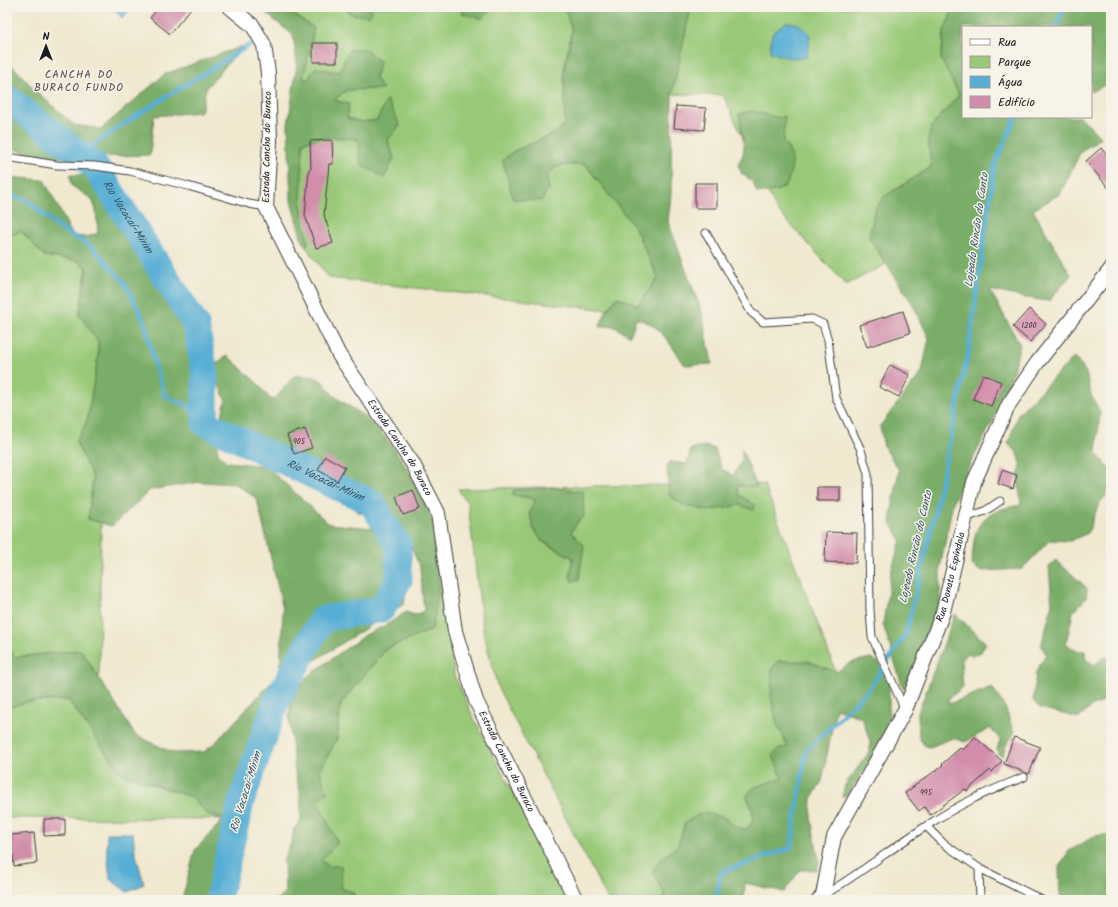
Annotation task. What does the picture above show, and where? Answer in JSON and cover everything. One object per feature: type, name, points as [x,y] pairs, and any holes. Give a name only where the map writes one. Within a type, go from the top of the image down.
[{"type":"street","name":"Estrada Cancha do Buraco","points":[[230,7],[253,26],[264,45],[268,73],[270,133],[266,207],[339,355],[414,464],[438,513],[455,631],[476,701],[576,900]]},
{"type":"street","name":"Rua Donato Espíndola","points":[[821,897],[834,837],[905,710],[943,612],[974,482],[1009,404],[1037,363],[1111,269]]},
{"type":"lane","points":[[7,157],[57,165],[95,166],[130,171],[249,204],[266,207]]},
{"type":"lane","points":[[706,233],[751,312],[763,322],[812,319],[823,324],[828,340],[836,398],[861,450],[868,474],[870,610],[872,637],[905,710]]},
{"type":"lane","points":[[965,518],[985,511],[1000,501]]},
{"type":"lane","points":[[821,897],[926,826],[973,799],[1024,777]]},
{"type":"lane","points":[[926,826],[944,844],[979,868],[1042,900]]},
{"type":"lane","points":[[979,868],[980,900]]},
{"type":"green space","points":[[258,7],[282,7],[314,28],[303,78],[308,80],[315,68],[339,72],[349,50],[364,49],[380,61],[375,78],[383,89],[347,90],[334,100],[349,104],[347,118],[362,122],[377,120],[387,99],[400,125],[388,140],[394,159],[384,178],[361,164],[358,139],[325,137],[303,142],[301,205],[308,243],[306,247],[301,237],[291,201],[288,125],[297,64],[293,35]]},
{"type":"green space","points":[[282,7],[564,7],[572,30],[564,70],[565,124],[554,134],[514,151],[503,160],[506,173],[549,189],[546,175],[558,166],[585,164],[635,228],[658,278],[638,305],[617,297],[607,310],[329,278],[306,247],[308,243],[301,205],[303,142],[325,137],[358,139],[394,159],[388,140],[387,100],[377,120],[362,122],[346,118],[333,100],[347,90],[349,50],[339,72],[315,68],[308,80],[302,78],[314,28]]},
{"type":"green space","points":[[345,7],[368,7],[373,11],[369,16],[350,14]]},
{"type":"green space","points":[[462,7],[494,7],[482,19],[461,13]]},
{"type":"green space","points":[[564,7],[691,7],[672,94],[671,194],[668,222],[702,313],[712,364],[685,365],[659,330],[644,321],[636,319],[630,336],[613,326],[599,327],[607,310],[617,297],[638,305],[658,278],[635,228],[585,164],[558,166],[546,175],[549,189],[541,201],[513,199],[503,160],[514,151],[554,134],[565,124],[564,70],[572,30]]},
{"type":"green space","points":[[691,7],[954,7],[944,31],[941,58],[959,95],[932,126],[928,140],[931,167],[884,197],[875,209],[869,237],[886,264],[846,285],[776,209],[723,95],[672,94]]},
{"type":"green space","points":[[954,7],[1111,7],[1111,82],[1092,92],[1092,26],[962,26],[962,118],[1082,118],[1101,138],[1081,151],[1060,194],[1033,210],[1071,275],[1049,301],[1026,298],[990,290],[1020,345],[1006,396],[966,472],[953,502],[940,568],[940,610],[903,689],[883,624],[891,572],[901,540],[890,521],[899,470],[884,447],[880,426],[922,372],[929,338],[912,303],[869,237],[875,209],[884,197],[931,167],[928,140],[932,126],[959,95],[941,59],[944,31]]},
{"type":"green space","points":[[243,46],[206,88],[201,112],[154,116],[150,155],[51,158],[7,148],[7,60],[36,91],[74,125],[101,129],[165,74]]},
{"type":"green space","points":[[752,111],[780,118],[785,116],[783,142],[792,158],[792,167],[787,185],[777,191],[757,193],[753,182],[741,173],[738,164],[743,155],[744,145],[739,114]]},
{"type":"green space","points":[[70,175],[95,175],[164,273],[208,363],[218,453],[227,462],[266,466],[329,524],[372,528],[392,546],[408,581],[404,604],[306,666],[281,706],[271,748],[247,783],[251,811],[220,900],[182,900],[195,850],[224,819],[207,814],[192,797],[122,774],[68,700],[27,702],[7,708],[7,648],[16,657],[81,650],[135,735],[174,753],[204,752],[215,743],[280,673],[283,609],[257,499],[236,484],[200,482],[150,490],[112,526],[88,519],[93,478],[76,442],[87,421],[98,357],[98,341],[79,315],[87,268],[78,261],[44,256],[21,231],[7,237],[7,177],[44,180],[73,236],[86,237],[98,233],[96,210],[92,199],[72,186]]},
{"type":"green space","points":[[21,231],[44,256],[78,261],[87,268],[79,315],[98,341],[98,357],[87,421],[76,442],[93,478],[88,519],[101,523],[99,678],[81,650],[16,657],[7,648],[7,625],[10,616],[7,610],[7,237]]},
{"type":"green space","points":[[228,356],[258,384],[270,399],[275,399],[294,376],[313,377],[320,380],[334,396],[367,419],[390,444],[409,472],[425,503],[438,535],[435,548],[438,568],[438,584],[432,630],[387,648],[341,703],[337,738],[320,771],[327,793],[318,802],[338,843],[321,860],[330,867],[341,865],[342,889],[353,892],[356,900],[267,900],[279,899],[285,891],[284,859],[292,840],[294,829],[300,822],[301,817],[300,791],[295,772],[289,716],[291,700],[308,676],[365,635],[388,624],[406,612],[415,615],[424,611],[420,568],[410,544],[373,516],[358,512],[339,493],[314,486],[265,458],[233,451],[228,446],[224,441],[221,428],[222,414],[226,401],[214,373],[218,362]]},
{"type":"green space","points":[[1073,358],[1081,364],[1086,373],[1091,395],[1100,412],[1096,453],[1109,468],[1111,481],[1106,496],[1099,503],[1088,533],[1070,541],[1050,540],[1022,569],[980,571],[972,565],[974,538],[980,524],[992,513],[1004,508],[1021,505],[1018,476],[1021,466],[1016,451],[1008,444],[1018,414]]},
{"type":"green space","points":[[705,446],[715,449],[721,468],[733,476],[742,460],[742,450],[757,487],[737,486],[739,495],[755,505],[754,510],[740,505],[708,511],[683,505],[669,495],[667,466],[670,462],[687,464],[691,449]]},
{"type":"green space","points":[[764,484],[836,672],[808,661],[777,724],[788,747],[782,778],[753,788],[747,796],[753,813],[753,822],[747,830],[738,828],[721,816],[685,823],[678,845],[657,863],[665,895],[662,900],[608,900],[498,688],[483,630],[468,504],[458,489]],"holes":[[[556,488],[583,492],[579,520],[571,532],[579,579],[570,577],[573,558],[541,541],[530,513],[535,499],[512,494],[514,490]]]},
{"type":"green space","points":[[556,488],[583,492],[584,517],[579,520],[571,532],[584,545],[579,579],[572,582],[570,577],[573,558],[541,540],[533,528],[530,513],[535,499],[512,495],[514,490]]},
{"type":"green space","points":[[438,535],[454,675],[474,719],[570,900],[356,900],[353,892],[342,889],[330,867],[320,860],[318,801],[327,793],[320,771],[337,738],[341,703],[387,648],[432,630],[437,599],[438,568],[435,548]]},
{"type":"green space","points":[[1056,560],[1087,588],[1086,598],[1073,612],[1066,643],[1074,650],[1085,651],[1086,660],[1095,665],[1103,658],[1111,657],[1111,697],[1093,706],[1079,718],[1040,708],[1033,701],[1036,672],[1046,654],[1041,646],[1052,606],[1049,566]]},
{"type":"green space","points":[[955,614],[986,643],[981,652],[972,656],[968,653],[961,661],[963,687],[948,699],[949,704],[992,687],[1006,709],[1014,734],[1005,747],[1003,756],[998,754],[997,749],[1000,740],[991,728],[965,742],[953,738],[930,747],[925,746],[919,738],[918,713]]},
{"type":"green space","points":[[871,658],[879,663],[889,679],[889,727],[875,753],[849,793],[842,798],[845,785],[870,751],[870,741],[862,718],[836,708],[822,781],[812,798],[811,817],[819,861],[817,870],[800,870],[784,892],[745,883],[744,900],[662,900],[665,895],[653,872],[657,863],[678,845],[685,823],[701,813],[721,816],[738,828],[747,829],[752,820],[753,813],[747,796],[753,788],[782,778],[773,756],[779,748],[788,747],[777,724],[771,697],[772,668],[778,661],[808,661],[836,672],[852,662]]},
{"type":"green space","points":[[68,700],[122,774],[192,797],[207,814],[224,819],[7,818],[7,708],[27,702]]},
{"type":"green space","points":[[1111,834],[1111,900],[1070,900],[1060,896],[1059,867],[1069,851],[1095,836]]},
{"type":"water","points":[[112,7],[133,7],[122,18]]},
{"type":"water","points":[[786,22],[799,24],[810,35],[807,57],[789,58],[770,52],[772,34]]},
{"type":"water","points":[[107,833],[133,833],[135,851],[144,884],[127,892],[110,879],[107,852]]},
{"type":"building","points":[[159,7],[192,7],[170,34],[150,18]]},
{"type":"building","points":[[313,43],[337,43],[337,62],[313,62]]},
{"type":"building","points":[[676,106],[706,108],[704,130],[674,128]]},
{"type":"building","points":[[332,140],[333,164],[329,164],[324,215],[333,243],[316,248],[305,215],[309,169],[311,169],[310,141]]},
{"type":"building","points":[[1101,148],[1111,160],[1111,191],[1086,161]]},
{"type":"building","points":[[695,183],[717,183],[717,208],[695,208]]},
{"type":"building","points":[[1029,309],[1046,324],[1030,342],[1013,327]]},
{"type":"building","points":[[903,311],[910,333],[867,347],[859,325]]},
{"type":"building","points":[[890,365],[910,375],[899,397],[879,387]]},
{"type":"building","points":[[983,374],[1001,382],[991,406],[973,399]]},
{"type":"building","points":[[305,429],[312,448],[294,454],[287,435]]},
{"type":"building","points":[[325,456],[345,467],[337,481],[318,470]]},
{"type":"building","points":[[1002,470],[1017,475],[1013,489],[998,484]]},
{"type":"building","points":[[817,487],[840,487],[840,501],[817,501]]},
{"type":"building","points":[[413,490],[420,509],[403,515],[396,497]]},
{"type":"building","points":[[826,532],[857,533],[856,563],[825,562]]},
{"type":"building","points":[[975,737],[1002,761],[992,772],[990,770],[967,791],[965,789],[930,815],[924,807],[919,811],[905,793],[943,765],[942,764],[960,748],[963,750]]},
{"type":"building","points":[[1014,737],[1040,747],[1029,774],[1004,764]]},
{"type":"building","points":[[44,819],[65,819],[65,835],[44,836]]},
{"type":"building","points":[[34,833],[37,863],[14,866],[11,835]]},
{"type":"waterway","name":"Lajeado Rincão do Canto","points":[[1056,26],[1065,7]]},
{"type":"waterway","points":[[80,154],[134,117],[251,44]]},
{"type":"waterway","name":"Rio Vacacaí-Mirim","points":[[7,98],[95,166],[196,325],[205,373],[205,423],[371,502],[398,544],[399,580],[382,609],[322,619],[277,700],[241,802],[218,900]]},
{"type":"waterway","name":"Lajeado Rincão do Canto","points":[[716,900],[721,872],[791,848],[806,751],[869,689],[906,634],[934,517],[968,354],[995,164],[1016,118]]},
{"type":"waterway","points":[[7,194],[28,201],[59,228],[92,247],[125,283],[145,323],[155,365],[165,396],[189,406],[195,416],[205,423]]},
{"type":"district","name":"CANCHA DO BURACO FUNDO","points":[[79,81]]}]
